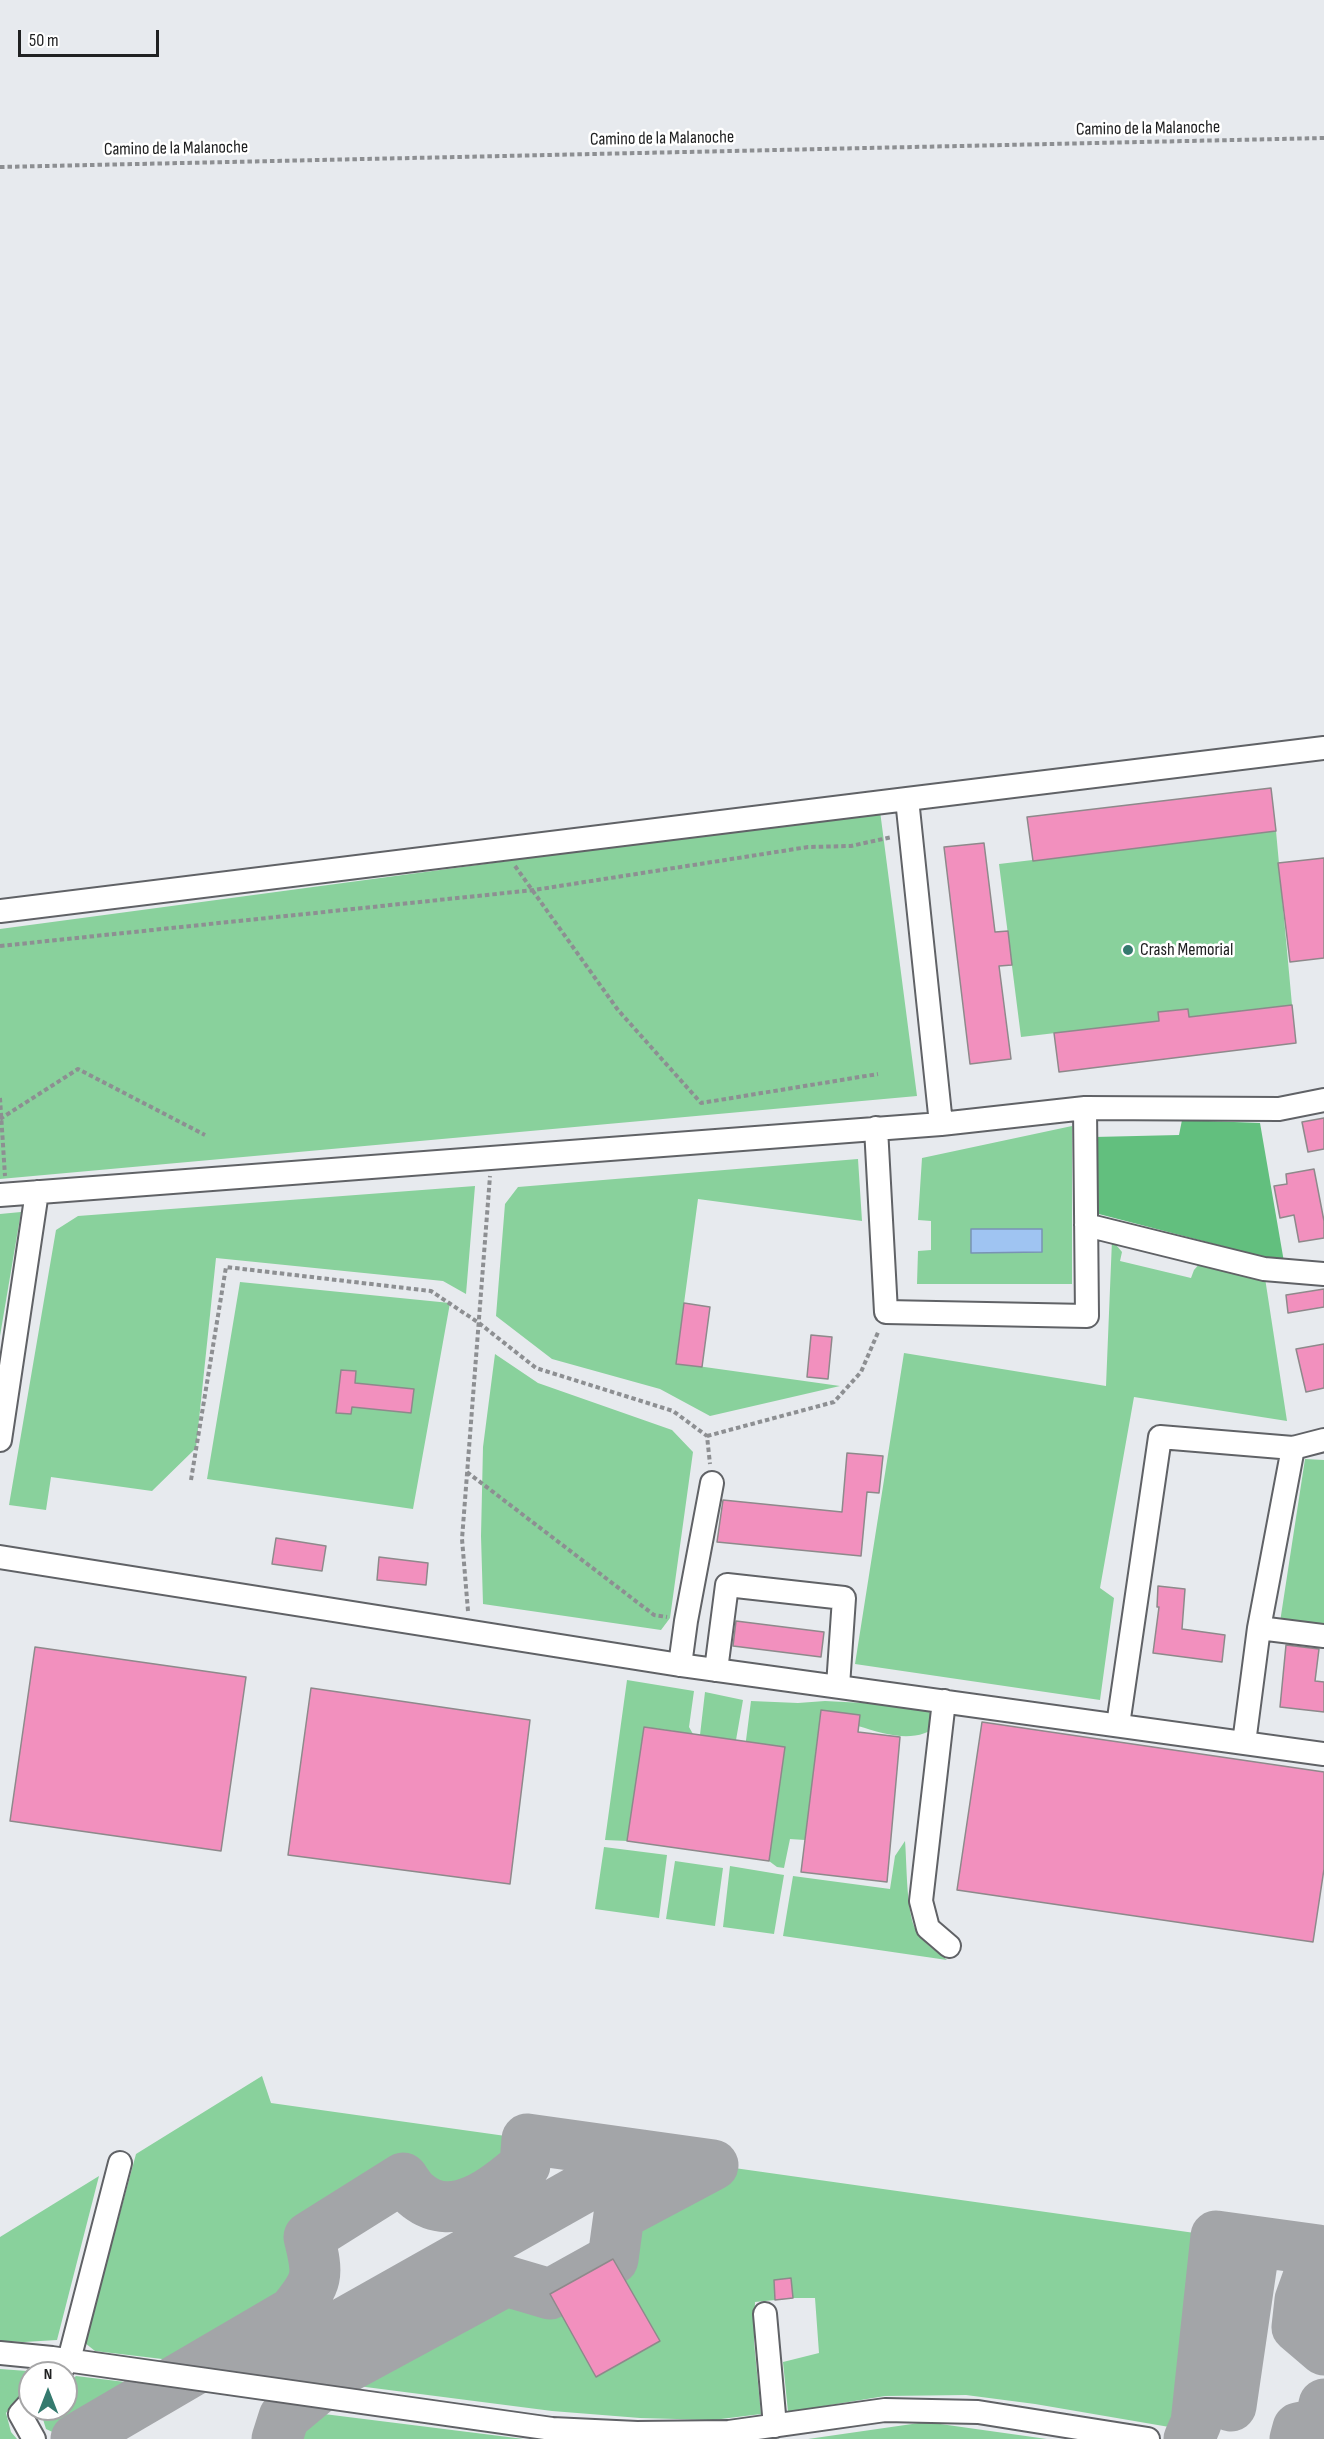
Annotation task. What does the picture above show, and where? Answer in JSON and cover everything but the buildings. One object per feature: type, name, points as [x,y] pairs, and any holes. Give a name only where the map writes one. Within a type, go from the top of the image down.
[{"type":"lane","points":[[0,911],[1324,748]]},
{"type":"lane","points":[[907,799],[941,1124]]},
{"type":"lane","points":[[3,1195],[941,1124],[1085,1108],[1279,1109],[1324,1100]]},
{"type":"lane","points":[[876,1128],[886,1312],[1087,1316],[1085,1108]]},
{"type":"lane","points":[[0,1440],[37,1192]]},
{"type":"lane","points":[[1086,1225],[1264,1269],[1324,1274]]},
{"type":"lane","points":[[1118,1725],[1160,1437],[1293,1448],[1324,1440]]},
{"type":"lane","points":[[1244,1743],[1259,1628],[1293,1448]]},
{"type":"lane","points":[[680,1665],[712,1483]]},
{"type":"lane","points":[[0,1557],[680,1665],[1324,1754]]},
{"type":"lane","points":[[716,1670],[727,1584],[844,1598],[838,1686]]},
{"type":"lane","points":[[1259,1628],[1324,1636]]},
{"type":"lane","points":[[944,1701],[921,1901],[928,1928],[949,1946]]},
{"type":"lane","points":[[65,2361],[120,2163]]},
{"type":"lane","points":[[765,2314],[775,2426]]},
{"type":"lane","points":[[0,2353],[36,2361]]},
{"type":"lane","points":[[78,2369],[552,2429],[637,2433],[729,2432],[885,2410],[978,2412],[1148,2439]]},
{"type":"lane","points":[[24,2421],[34,2439]]},
{"type":"path","name":"Camino de la Malanoche","points":[[0,167],[1324,138]]},
{"type":"path","points":[[0,946],[534,890],[808,847],[851,846],[909,833]]},
{"type":"path","points":[[502,849],[534,890],[618,1010],[701,1103],[878,1074]]},
{"type":"path","points":[[1,1120],[78,1069],[205,1135]]},
{"type":"path","points":[[0,1098],[3,1195]]},
{"type":"path","points":[[470,1633],[462,1539],[492,1157]]},
{"type":"path","points":[[191,1480],[226,1267],[431,1291],[479,1323],[536,1368],[673,1411],[707,1436],[712,1483]]},
{"type":"path","points":[[707,1436],[834,1402],[861,1372],[886,1312]]},
{"type":"path","points":[[467,1472],[654,1615],[686,1621]]},
{"type":"green space","points":[[880,811],[917,1096],[0,1179],[0,929]]},
{"type":"green space","points":[[1276,831],[1292,1005],[1189,1017],[1188,1009],[1158,1012],[1159,1021],[1021,1037],[999,864]]},
{"type":"green space","points":[[1182,1120],[1260,1123],[1284,1262],[1095,1213],[1094,1137],[1179,1135]]},
{"type":"green space","points":[[1072,1126],[1072,1284],[917,1284],[918,1251],[931,1250],[931,1221],[918,1220],[922,1158]]},
{"type":"green space","points":[[858,1159],[862,1221],[698,1199],[676,1363],[840,1386],[710,1416],[660,1389],[552,1359],[496,1316],[505,1204],[518,1187]]},
{"type":"green space","points":[[475,1186],[466,1294],[443,1281],[216,1258],[196,1448],[152,1491],[51,1477],[46,1510],[9,1505],[56,1230],[78,1216]]},
{"type":"green space","points":[[21,1212],[0,1336],[0,1214]]},
{"type":"green space","points":[[1112,1240],[1122,1252],[1120,1261],[1191,1278],[1201,1262],[1265,1278],[1287,1421],[1134,1397],[1100,1588],[1114,1598],[1100,1700],[855,1664],[904,1353],[1106,1386]]},
{"type":"green space","points":[[240,1282],[450,1303],[413,1509],[207,1479]]},
{"type":"green space","points":[[495,1354],[538,1383],[672,1430],[693,1452],[670,1618],[661,1630],[483,1604],[481,1536],[483,1447]]},
{"type":"green space","points":[[1305,1459],[1324,1460],[1324,1623],[1280,1622]]},
{"type":"green space","points":[[627,1680],[694,1691],[689,1727],[693,1734],[684,1795],[674,1731],[644,1727],[627,1841],[605,1840]]},
{"type":"green space","points":[[705,1692],[743,1700],[736,1740],[700,1735]]},
{"type":"green space","points":[[751,1701],[798,1703],[825,1701],[922,1706],[942,1723],[922,1734],[891,1735],[858,1726],[859,1715],[821,1710],[805,1840],[790,1839],[784,1868],[777,1867],[769,1861],[785,1747],[755,1743],[738,1803]]},
{"type":"green space","points":[[905,1841],[910,1912],[913,1922],[922,1938],[947,1960],[783,1936],[793,1876],[890,1889],[895,1856]]},
{"type":"green space","points":[[604,1847],[667,1855],[659,1918],[595,1909]]},
{"type":"green space","points":[[675,1861],[723,1868],[715,1926],[666,1919]]},
{"type":"green space","points":[[730,1866],[784,1875],[774,1934],[723,1927]]},
{"type":"green space","points":[[262,2076],[271,2103],[527,2139],[525,2165],[489,2193],[461,2205],[446,2207],[432,2204],[418,2196],[402,2178],[309,2237],[317,2266],[311,2290],[293,2312],[214,2358],[179,2361],[95,2351],[85,2343],[136,2154]]},
{"type":"green space","points":[[713,2165],[1216,2236],[1196,2423],[1181,2429],[1035,2404],[966,2395],[885,2396],[788,2412],[783,2362],[819,2353],[815,2298],[793,2298],[791,2278],[774,2280],[775,2300],[755,2302],[754,2342],[761,2414],[713,2420],[640,2418],[552,2411],[350,2385],[338,2372],[506,2281],[550,2294],[596,2376],[660,2341],[613,2259],[619,2215]]},
{"type":"green space","points":[[99,2176],[57,2340],[0,2341],[0,2237]]},
{"type":"green space","points":[[1318,2250],[1324,2251],[1324,2350],[1297,2327],[1300,2300]]},
{"type":"green space","points":[[0,2369],[18,2370],[18,2399],[6,2413],[11,2432],[17,2439],[0,2439]]},
{"type":"green space","points":[[78,2376],[166,2387],[85,2433],[61,2436],[46,2429],[44,2421],[78,2421]]},
{"type":"green space","points":[[307,2412],[524,2439],[277,2439],[284,2417]]},
{"type":"green space","points":[[926,2422],[1047,2439],[808,2439]]},
{"type":"green space","points":[[1324,2423],[1324,2439],[1295,2439],[1298,2428]]},
{"type":"water","points":[[971,1229],[1042,1229],[1042,1252],[971,1253]]},
{"type":"taxiway","points":[[76,2439],[293,2312],[312,2285],[314,2278],[314,2261],[309,2237],[403,2178],[416,2194],[432,2204],[446,2207],[461,2205],[489,2193],[525,2165],[527,2139],[713,2165],[619,2215],[613,2259],[550,2294],[506,2281],[338,2372],[284,2417],[277,2439]]},
{"type":"taxiway","points":[[255,2373],[642,2155]]},
{"type":"taxiway","points":[[1189,2439],[1196,2423],[1216,2236],[1318,2250],[1300,2300],[1297,2327],[1324,2350]]},
{"type":"taxiway","points":[[1231,2406],[1255,2242]]},
{"type":"taxiway","points":[[1295,2439],[1298,2428],[1321,2423],[1324,2404]]},
{"type":"place","name":"Crash Memorial","points":[[1128,950]]}]
